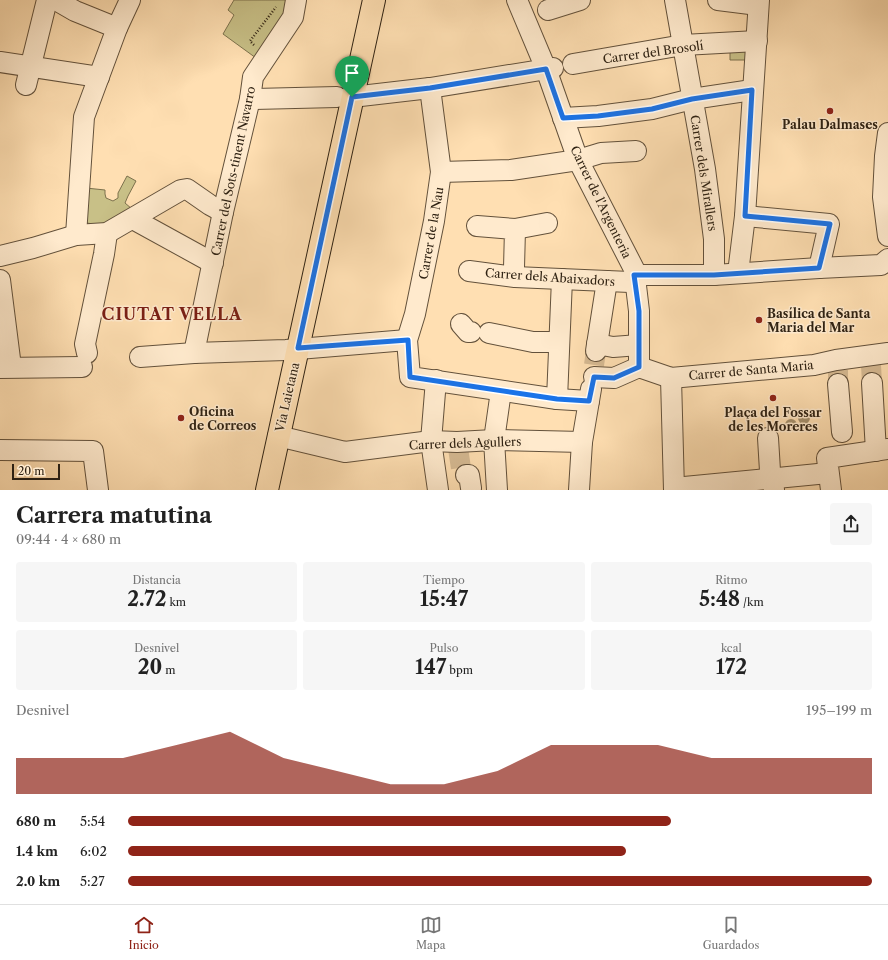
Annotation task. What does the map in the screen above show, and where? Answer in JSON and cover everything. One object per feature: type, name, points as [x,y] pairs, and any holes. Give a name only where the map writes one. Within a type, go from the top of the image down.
[{"type":"main road","name":"Via Laietana","points":[[267,490],[298,348],[345,97],[374,0]]},
{"type":"street","points":[[28,76],[47,0]]},
{"type":"street","points":[[56,0],[75,11],[117,28]]},
{"type":"street","points":[[76,235],[84,117],[78,107],[99,77],[117,28],[130,0]]},
{"type":"street","name":"Carrer del Sots-tinent Navarro","points":[[194,353],[223,212],[250,99],[253,77],[293,18],[296,0]]},
{"type":"street","name":"Carrer de l'Argenteria","points":[[517,0],[536,15],[563,118],[578,160],[633,276],[639,311],[639,367]]},
{"type":"street","points":[[536,15],[580,0]]},
{"type":"street","name":"Carrer dels Mirallers","points":[[676,0],[705,169],[714,239],[714,275]]},
{"type":"street","points":[[718,0],[758,3],[757,41],[752,90],[745,216],[738,273]]},
{"type":"street","name":"Carrer del Brosolí","points":[[573,64],[683,45],[757,41]]},
{"type":"street","points":[[0,62],[28,76],[99,77]]},
{"type":"street","points":[[250,99],[345,97],[430,88],[549,69]]},
{"type":"street","name":"Carrer de la Nau","points":[[430,88],[441,172],[434,221],[415,314],[408,340],[410,377],[436,380]]},
{"type":"street","points":[[563,118],[598,116],[652,109],[692,99],[752,90]]},
{"type":"street","points":[[888,133],[883,197],[888,236]]},
{"type":"street","points":[[441,172],[511,170],[578,160],[601,153],[636,151]]},
{"type":"street","points":[[0,256],[76,235],[107,233],[181,190],[188,189],[210,205],[223,212]]},
{"type":"street","points":[[745,216],[830,224],[819,268]]},
{"type":"street","points":[[133,219],[213,263]]},
{"type":"street","points":[[477,226],[515,228],[547,223]]},
{"type":"street","points":[[514,268],[515,228]]},
{"type":"street","points":[[0,280],[5,368],[85,360],[85,344],[107,233]]},
{"type":"street","name":"Carrer dels Abaixadors","points":[[469,271],[515,277],[607,281],[633,276],[714,275],[885,262]]},
{"type":"street","points":[[557,399],[562,279]]},
{"type":"street","points":[[579,490],[582,442],[599,357],[607,281]]},
{"type":"street","points":[[474,330],[533,342],[559,342]]},
{"type":"street","points":[[140,357],[408,340]]},
{"type":"street","points":[[599,357],[639,346]]},
{"type":"street","points":[[599,357],[614,378],[639,367],[668,377],[674,489],[773,484],[828,474],[882,450],[876,364]]},
{"type":"street","name":"Carrer de Santa Maria","points":[[668,377],[814,364],[837,371],[876,364]]},
{"type":"street","points":[[837,371],[842,432]]},
{"type":"street","points":[[438,490],[431,441],[436,380],[557,399],[589,401]]},
{"type":"street","points":[[497,490],[494,440],[501,391]]},
{"type":"street","name":"Carrer dels Agullers","points":[[278,436],[345,452],[431,441],[458,445],[494,440],[582,442]]},
{"type":"street","points":[[768,438],[770,470],[773,484]]},
{"type":"street","points":[[0,450],[93,451],[98,490]]},
{"type":"path","points":[[250,41],[276,6]]},
{"type":"shaded area","points":[[234,0],[292,0],[256,58],[223,34],[234,15],[228,10]]},
{"type":"shaded area","points":[[730,45],[749,46],[752,60],[730,60]]},
{"type":"shaded area","points":[[127,176],[136,181],[125,203],[132,209],[105,226],[81,222],[86,188],[105,190],[106,198],[113,201],[118,198],[118,193]]},
{"type":"tunnel","points":[[594,365],[596,351]]},
{"type":"tunnel","points":[[871,365],[872,383]]},
{"type":"tunnel","points":[[838,370],[838,384]]},
{"type":"tunnel","points":[[458,448],[462,475],[466,475]]},
{"type":"place","name":"Palau Dalmases","points":[[830,111]]},
{"type":"place","name":"Basílica de Santa Maria del Mar","points":[[759,320]]},
{"type":"place","name":"Plaça del Fossar de les Moreres","points":[[773,398]]},
{"type":"place","name":"Oficina de Correos","points":[[181,418]]},
{"type":"district","name":"CIUTAT VELLA","points":[[172,314]]},
{"type":"route","points":[[546,69],[563,118],[598,116],[652,109],[692,99],[752,90],[745,216],[830,224],[819,268],[714,275],[634,275],[639,311],[639,367],[614,378],[594,377],[589,401],[557,399],[410,377],[408,340],[298,348],[352,97],[430,88],[546,69]]}]
